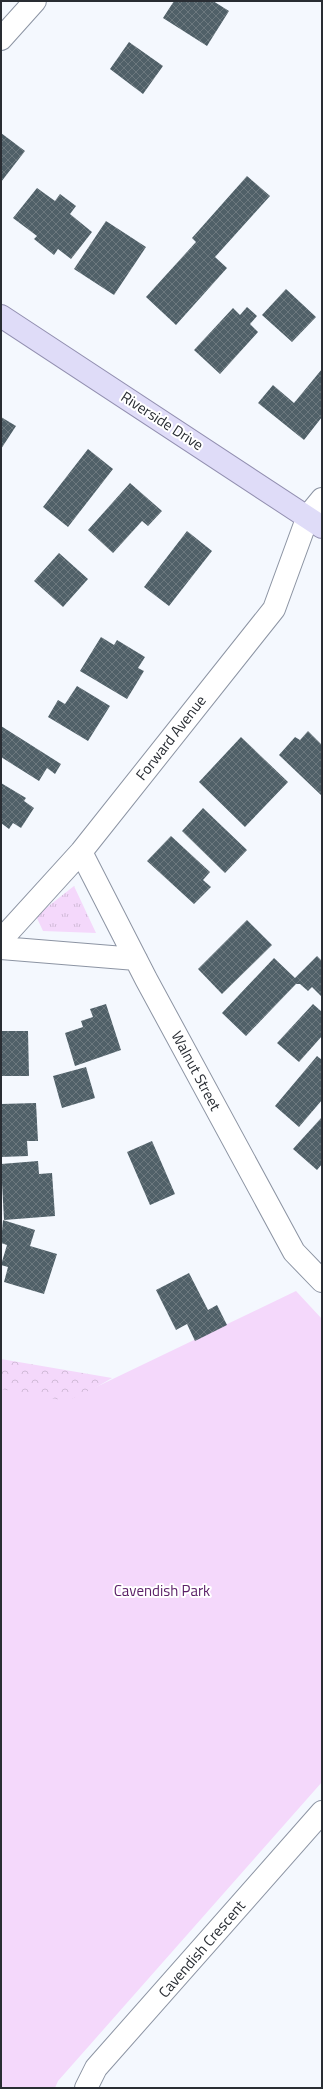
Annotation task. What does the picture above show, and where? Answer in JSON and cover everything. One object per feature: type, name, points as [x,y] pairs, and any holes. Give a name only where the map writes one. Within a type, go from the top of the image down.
[{"type":"main road","name":"Riverside Drive","points":[[1,316],[315,521]]},
{"type":"street","points":[[1,39],[35,1]]},
{"type":"street","name":"Forward Avenue","points":[[1,940],[81,852],[274,609],[315,521],[322,499]]},
{"type":"street","name":"Walnut Street","points":[[81,852],[136,959],[294,1252],[322,1281]]},
{"type":"street","points":[[1,948],[136,959]]},
{"type":"street","name":"Cavendish Crescent","points":[[86,2088],[96,2068],[322,1812]]},
{"type":"green space","points":[[74,886],[96,933],[43,931],[36,916]]},
{"type":"green space","name":"Cavendish Park","points":[[296,1291],[322,1319],[322,1782],[58,2081],[55,2088],[1,2088],[1,1389],[67,1401]]},
{"type":"green space","points":[[1,1359],[112,1378],[1,1443]]},
{"type":"building","points":[[174,1],[213,1],[229,11],[207,46],[163,18]]},
{"type":"building","points":[[129,42],[163,66],[143,94],[110,69]]},
{"type":"building","points":[[1,133],[25,151],[1,182]]},
{"type":"building","points":[[247,176],[270,196],[215,257],[227,268],[176,325],[146,297],[196,242],[192,238]]},
{"type":"building","points":[[37,188],[55,201],[60,194],[76,206],[70,214],[92,232],[71,259],[58,249],[54,255],[34,239],[37,236],[13,218]]},
{"type":"building","points":[[106,221],[146,247],[114,295],[74,269]]},
{"type":"building","points":[[286,289],[316,317],[292,342],[262,315]]},
{"type":"building","points":[[247,307],[257,316],[250,324],[258,332],[220,374],[194,350],[233,308],[240,315]]},
{"type":"building","points":[[322,369],[322,417],[304,440],[258,403],[273,385],[294,403]]},
{"type":"building","points":[[1,417],[16,426],[1,449]]},
{"type":"building","points":[[88,449],[113,469],[68,527],[43,507]]},
{"type":"building","points":[[130,483],[162,511],[148,526],[142,521],[113,553],[88,530]]},
{"type":"building","points":[[187,531],[212,551],[169,606],[144,587]]},
{"type":"building","points":[[59,553],[88,579],[63,607],[34,581]]},
{"type":"building","points":[[101,637],[114,645],[117,640],[145,657],[138,668],[144,671],[127,699],[80,671]]},
{"type":"building","points":[[77,686],[110,706],[88,741],[48,717],[58,700],[65,704]]},
{"type":"building","points":[[1,726],[61,764],[55,774],[47,768],[39,781],[1,757]]},
{"type":"building","points":[[308,731],[322,745],[322,796],[279,755],[295,737],[300,740]]},
{"type":"building","points":[[241,737],[288,782],[245,827],[199,782]]},
{"type":"building","points":[[1,783],[26,798],[24,801],[34,808],[21,828],[13,823],[9,829],[1,823]]},
{"type":"building","points":[[203,808],[247,850],[225,873],[182,831]]},
{"type":"building","points":[[171,836],[210,872],[203,880],[211,887],[194,904],[147,861]]},
{"type":"building","points":[[247,920],[272,945],[222,994],[198,969]]},
{"type":"building","points":[[317,956],[322,961],[322,997],[312,987],[308,991],[300,984],[296,984],[246,1036],[222,1013],[274,958],[295,978]]},
{"type":"building","points":[[106,1004],[121,1050],[75,1066],[65,1033],[83,1027],[81,1021],[93,1017],[90,1009]]},
{"type":"building","points":[[313,1004],[322,1012],[322,1036],[299,1062],[277,1043]]},
{"type":"building","points":[[1,1031],[28,1031],[29,1076],[1,1076]]},
{"type":"building","points":[[317,1056],[322,1060],[322,1100],[299,1127],[275,1106]]},
{"type":"building","points":[[86,1067],[95,1098],[62,1108],[53,1076]]},
{"type":"building","points":[[36,1103],[38,1141],[27,1141],[28,1156],[1,1157],[1,1104]]},
{"type":"building","points":[[322,1117],[322,1164],[317,1170],[293,1149]]},
{"type":"building","points":[[152,1141],[175,1194],[150,1205],[127,1152]]},
{"type":"building","points":[[38,1161],[39,1174],[52,1173],[55,1216],[4,1220],[1,1164]]},
{"type":"building","points":[[3,1220],[35,1230],[30,1246],[57,1254],[44,1294],[4,1282],[8,1267],[1,1265],[7,1245],[1,1243]]},
{"type":"building","points":[[189,1273],[208,1310],[217,1305],[227,1325],[195,1341],[187,1324],[176,1330],[156,1290]]}]
